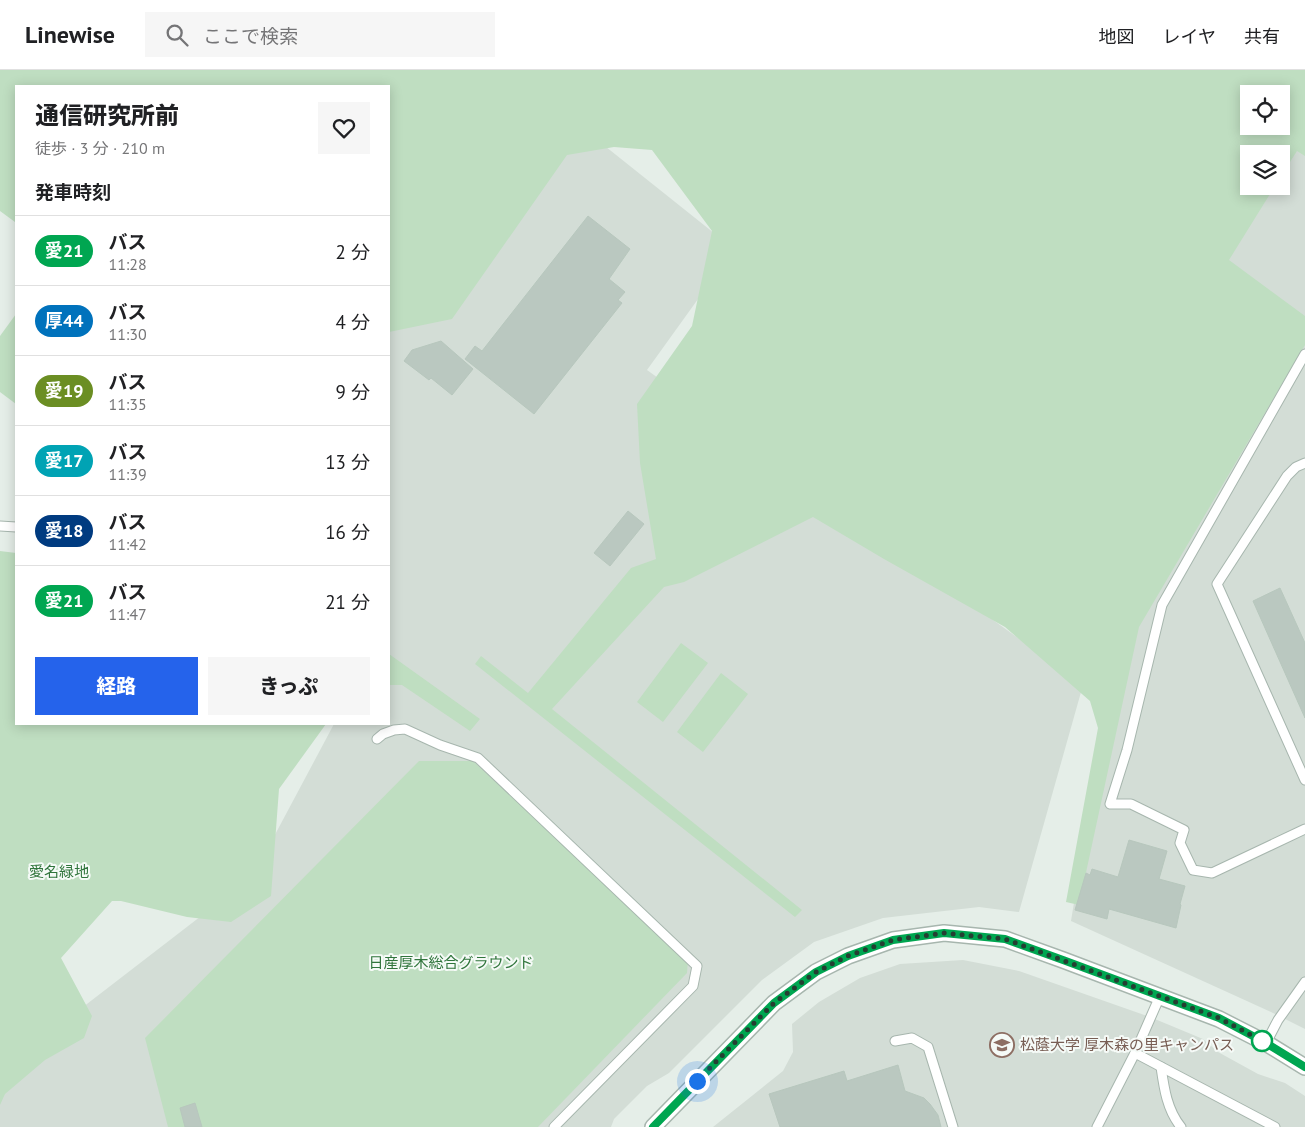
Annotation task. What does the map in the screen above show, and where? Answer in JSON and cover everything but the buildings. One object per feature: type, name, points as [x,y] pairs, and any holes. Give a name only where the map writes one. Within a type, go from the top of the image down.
[{"type":"street","points":[[653,1127],[774,1003],[816,972],[848,956],[893,940],[944,933],[1005,939],[1160,996],[1219,1018],[1266,1043],[1305,1067]]},
{"type":"lane","points":[[1305,354],[1162,605],[1129,741],[1110,804],[1131,804],[1184,830],[1180,843],[1193,870],[1212,873],[1305,829]]},
{"type":"lane","points":[[1305,463],[1296,467],[1287,476],[1217,584],[1305,780]]},
{"type":"lane","points":[[0,526],[15,527]]},
{"type":"lane","points":[[377,740],[383,734],[405,729],[440,745],[478,758],[698,966],[693,986],[554,1127]]},
{"type":"lane","points":[[1266,1043],[1278,1020],[1305,982]]},
{"type":"lane","points":[[1097,1127],[1135,1053],[1160,996]]},
{"type":"lane","points":[[895,1041],[912,1038],[928,1048],[953,1127]]},
{"type":"lane","points":[[1135,1053],[1275,1127]]},
{"type":"lane","points":[[1161,1067],[1168,1101],[1174,1118],[1181,1127]]},
{"type":"shaded area","points":[[571,119],[734,249],[647,370],[1083,685],[1019,912],[979,907],[883,918],[814,942],[762,980],[669,1073],[647,1086],[614,1119],[611,1127],[0,1127],[0,1071],[253,876],[333,725],[390,725],[390,301]]},
{"type":"shaded area","points":[[1293,141],[1305,148],[1305,1029],[1071,921],[1121,620],[1215,267],[1259,195],[1290,195],[1290,146]]},
{"type":"shaded area","name":"松蔭大学 厚木森の里キャンパス","points":[[963,960],[1019,971],[1150,1017],[1203,1039],[1218,1052],[1258,1074],[1285,1083],[1305,1096],[1305,1127],[713,1127],[783,1071],[793,1052],[792,1024],[819,1002],[860,978],[900,964]]},
{"type":"green space","points":[[0,70],[1305,70],[1305,156],[1297,151],[1290,162],[1290,145],[1240,145],[1240,195],[1269,195],[1229,260],[1305,316],[1305,345],[1139,627],[1079,905],[1066,902],[1098,728],[1090,701],[1005,627],[813,517],[684,582],[664,587],[552,709],[802,910],[795,917],[475,664],[481,656],[528,693],[631,568],[656,559],[640,463],[637,404],[692,326],[712,231],[652,150],[614,147],[567,155],[452,319],[390,332],[390,85],[15,85],[15,222],[0,211]]},
{"type":"green space","points":[[15,315],[15,403],[0,392],[0,336]]},
{"type":"green space","name":"愛名緑地","points":[[0,551],[15,553],[15,725],[325,725],[279,789],[271,896],[231,922],[187,917],[121,901],[112,901],[61,958],[92,1016],[84,1038],[45,1060],[5,1094],[0,1105]]},
{"type":"green space","points":[[681,643],[708,663],[663,722],[637,702]]},
{"type":"green space","points":[[390,655],[480,719],[470,731],[402,685],[390,685]]},
{"type":"green space","points":[[721,673],[748,694],[703,752],[677,732]]},
{"type":"green space","name":"日産厚木総合グラウンド","points":[[419,761],[473,761],[688,960],[687,973],[538,1127],[168,1127],[145,1038]]},
{"type":"bus line","name":"愛21","points":[[653,1127],[774,1003],[816,972],[848,956],[893,940],[944,933],[1005,939],[1160,996],[1219,1018],[1266,1043],[1305,1067]]},
{"type":"place","name":"松蔭大学 厚木森の里キャンパス","points":[[1002,1045]]},
{"type":"route","points":[[697,1081],[774,1003],[816,972],[848,956],[893,940],[944,933],[1005,939],[1219,1018],[1266,1043],[1262,1041]]}]
